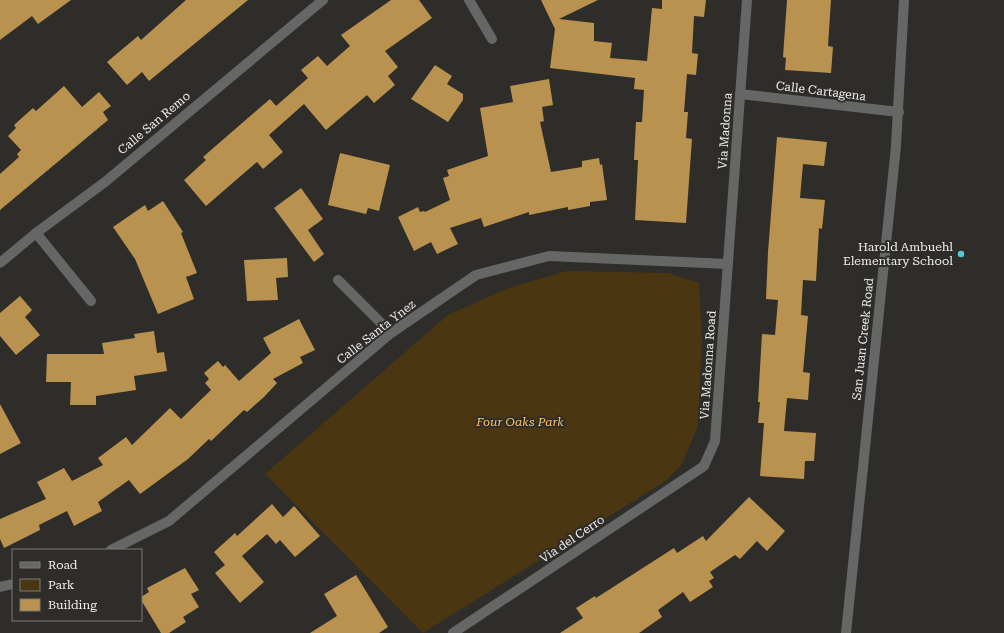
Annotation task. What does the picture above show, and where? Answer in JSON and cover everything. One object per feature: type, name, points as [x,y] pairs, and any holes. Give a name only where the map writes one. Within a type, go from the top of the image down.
[{"type":"street","name":"Calle San Remo","points":[[0,263],[36,233],[104,182],[323,0]]},
{"type":"street","points":[[468,0],[492,39]]},
{"type":"street","name":"Via Madonna","points":[[728,264],[747,0]]},
{"type":"street","name":"San Juan Creek Road","points":[[846,633],[899,112],[904,0]]},
{"type":"street","name":"Calle Cartagena","points":[[740,94],[899,112]]},
{"type":"street","points":[[36,233],[91,301]]},
{"type":"street","name":"Calle Santa Ynez","points":[[113,549],[170,521],[391,333],[476,275],[549,256],[728,264]]},
{"type":"street","name":"Via Madonna Road","points":[[704,466],[716,441],[728,264]]},
{"type":"street","points":[[338,280],[391,333]]},
{"type":"street","name":"Via del Cerro","points":[[453,633],[704,466]]},
{"type":"street","points":[[0,587],[12,584]]},
{"type":"green space","name":"Four Oaks Park","points":[[567,271],[668,273],[699,283],[702,339],[698,426],[682,464],[667,480],[423,633],[265,474],[448,315],[508,288]]},
{"type":"building","points":[[0,0],[71,0],[38,24],[32,16],[0,40]]},
{"type":"building","points":[[186,0],[248,0],[149,81],[142,72],[127,85],[107,62],[138,36],[141,40]]},
{"type":"building","points":[[391,0],[419,0],[432,18],[385,51],[398,67],[388,76],[395,85],[374,103],[367,95],[326,130],[304,104],[269,135],[283,152],[263,169],[257,162],[206,206],[184,180],[206,160],[203,157],[270,99],[276,106],[308,78],[301,70],[318,56],[327,66],[350,46],[341,35]]},
{"type":"building","points":[[541,0],[598,0],[559,19],[594,23],[594,41],[612,43],[610,58],[647,61],[652,8],[662,9],[662,0],[706,0],[704,17],[694,16],[692,53],[698,54],[696,75],[687,74],[684,112],[688,112],[686,138],[692,139],[686,223],[635,220],[638,160],[634,160],[636,122],[642,122],[644,90],[634,89],[635,78],[550,68],[555,29]]},
{"type":"building","points":[[787,0],[831,0],[828,46],[833,47],[831,73],[785,70],[786,58],[783,57]]},
{"type":"building","points":[[435,65],[452,76],[447,84],[463,94],[463,100],[448,122],[411,99]]},
{"type":"building","points":[[549,79],[553,105],[542,107],[544,121],[540,122],[551,172],[582,167],[582,161],[599,158],[600,165],[602,164],[607,200],[590,202],[590,206],[568,210],[568,207],[529,215],[529,212],[484,227],[481,218],[450,228],[458,244],[437,254],[431,242],[414,251],[398,217],[418,207],[420,212],[425,212],[450,200],[443,178],[449,176],[447,170],[488,156],[480,108],[513,102],[510,86]]},
{"type":"building","points":[[64,86],[82,107],[99,92],[111,106],[103,112],[108,120],[0,210],[0,174],[19,157],[17,154],[21,150],[8,136],[16,128],[14,125],[33,108],[36,111]]},
{"type":"building","points":[[777,137],[827,142],[824,166],[803,164],[800,198],[825,200],[822,229],[819,228],[816,281],[803,280],[801,315],[808,316],[803,372],[810,373],[808,400],[787,398],[784,431],[816,433],[814,461],[805,461],[804,479],[760,476],[764,423],[758,423],[762,334],[775,335],[778,300],[766,299]]},
{"type":"building","points":[[340,153],[390,165],[379,211],[368,208],[366,214],[328,205]]},
{"type":"building","points":[[301,188],[323,219],[308,230],[324,254],[314,262],[274,208]]},
{"type":"building","points":[[163,201],[183,232],[181,233],[197,273],[186,277],[194,299],[158,314],[135,259],[113,227],[145,205],[148,211]]},
{"type":"building","points":[[287,258],[288,277],[276,278],[278,300],[247,301],[244,260]]},
{"type":"building","points":[[20,296],[32,310],[25,317],[40,335],[16,355],[0,336],[0,313]]},
{"type":"building","points":[[299,319],[315,350],[300,357],[303,363],[273,379],[277,383],[264,397],[247,412],[244,410],[211,441],[209,439],[188,459],[140,494],[129,480],[98,502],[102,511],[74,526],[67,511],[39,525],[40,530],[4,548],[0,539],[0,519],[46,499],[37,482],[64,468],[72,481],[103,465],[98,458],[126,437],[132,445],[170,408],[181,419],[211,390],[205,383],[209,379],[204,373],[218,361],[223,367],[225,365],[239,381],[271,353],[263,338]]},
{"type":"building","points":[[154,331],[157,353],[164,352],[167,371],[134,376],[136,390],[96,396],[96,405],[70,405],[71,382],[46,382],[47,354],[104,354],[102,343],[135,338],[134,334]]},
{"type":"building","points":[[0,404],[21,443],[0,454]]},
{"type":"building","points":[[749,497],[785,531],[767,551],[757,541],[740,559],[735,555],[710,572],[714,578],[709,581],[713,587],[690,602],[683,592],[658,610],[662,617],[639,633],[560,633],[583,618],[576,608],[595,596],[596,598],[674,548],[677,553],[703,536],[706,541]]},
{"type":"building","points":[[272,504],[283,517],[294,506],[320,536],[295,557],[280,540],[276,544],[267,534],[242,556],[264,582],[240,603],[215,573],[225,565],[214,552],[235,533],[237,536]]},
{"type":"building","points":[[185,568],[199,590],[191,594],[199,607],[183,617],[186,622],[169,633],[161,633],[142,602],[142,596],[149,592],[147,588]]},
{"type":"building","points":[[356,575],[388,627],[379,633],[310,633],[337,616],[324,594]]},
{"type":"place","name":"Harold Ambuehl Elementary School","points":[[961,254]]}]
